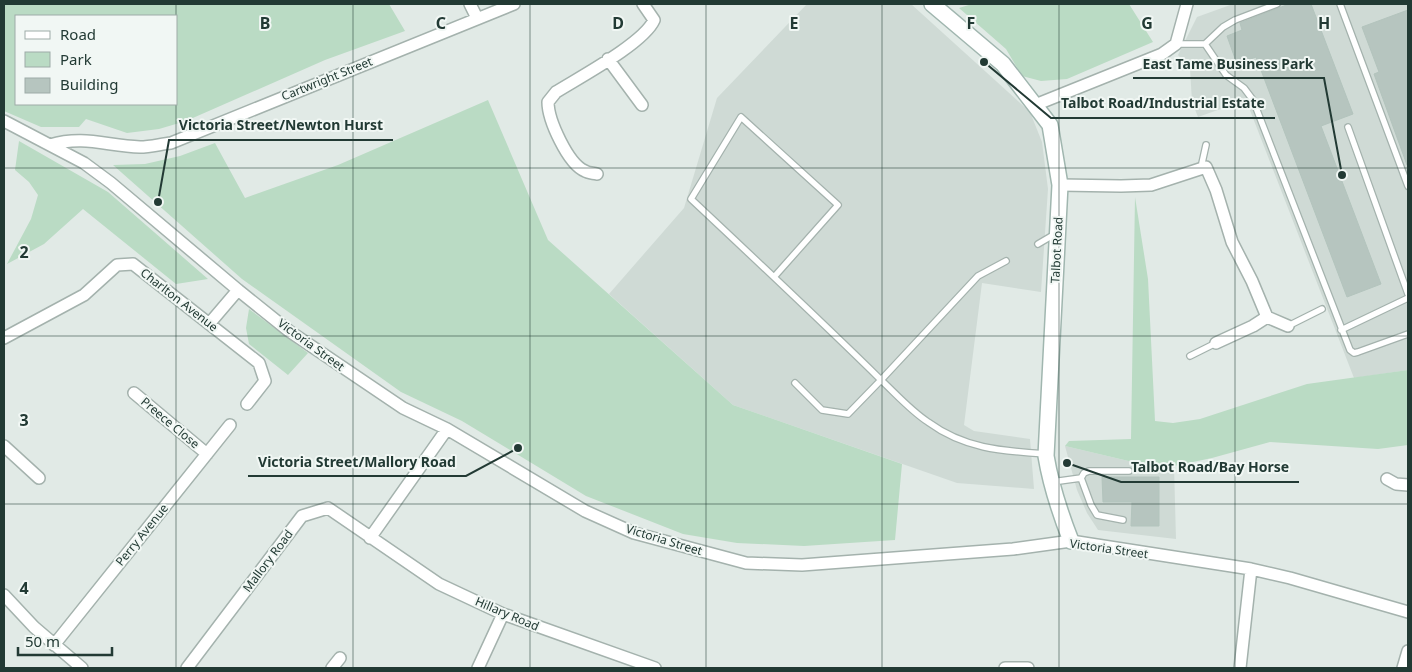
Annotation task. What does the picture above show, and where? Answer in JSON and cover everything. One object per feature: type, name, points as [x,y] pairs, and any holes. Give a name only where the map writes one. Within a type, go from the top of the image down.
[{"type":"street","points":[[470,4],[477,18]]},
{"type":"street","name":"Cartwright Street","points":[[50,145],[64,141],[80,140],[140,147],[171,143],[514,4]]},
{"type":"street","points":[[597,174],[585,172],[571,158],[550,118],[548,102],[556,92],[638,40],[651,28],[654,20],[643,4]]},
{"type":"street","name":"Talbot Road","points":[[932,4],[1003,64],[1050,125],[1060,185],[1046,454],[1050,483],[1056,504],[1071,541]]},
{"type":"street","points":[[1035,105],[1162,54],[1176,44],[1187,4]]},
{"type":"street","points":[[608,59],[642,105]]},
{"type":"street","name":"Victoria Street","points":[[4,121],[84,163],[112,183],[289,331],[403,408],[447,429],[594,515],[634,533],[746,563],[802,565],[1013,549],[1071,541],[1251,569],[1290,578],[1408,612]]},
{"type":"street","points":[[1060,185],[1151,185],[1206,167],[1216,190],[1232,242],[1252,281],[1267,317],[1288,326]]},
{"type":"street","name":"Charlton Avenue","points":[[4,338],[84,295],[117,265],[134,264],[259,363],[265,381],[247,404]]},
{"type":"street","points":[[209,324],[238,290]]},
{"type":"street","points":[[1216,343],[1253,326],[1267,317]]},
{"type":"street","name":"Preece Close","points":[[134,393],[206,454]]},
{"type":"street","name":"Perry Avenue","points":[[54,645],[230,425]]},
{"type":"street","points":[[370,538],[447,429]]},
{"type":"street","points":[[4,446],[39,478]]},
{"type":"street","points":[[1387,479],[1396,484],[1408,485]]},
{"type":"street","name":"Mallory Road","points":[[187,668],[302,516],[328,508],[370,538]]},
{"type":"street","name":"Hillary Road","points":[[370,538],[439,584],[503,614],[655,668]]},
{"type":"street","points":[[1240,668],[1251,569]]},
{"type":"street","points":[[6,602],[82,668]]},
{"type":"street","points":[[478,668],[503,614]]},
{"type":"street","points":[[1403,668],[1408,651]]},
{"type":"street","points":[[332,668],[340,658]]},
{"type":"street","points":[[1005,668],[1028,668]]},
{"type":"lane","points":[[1176,44],[1205,44],[1223,27],[1234,20],[1278,4]]},
{"type":"lane","points":[[1340,4],[1408,186]]},
{"type":"lane","points":[[1205,44],[1226,75],[1244,88],[1253,100],[1350,350],[1354,353],[1408,334]]},
{"type":"lane","points":[[774,277],[838,205],[741,117],[691,199],[926,421],[949,436],[978,447],[1011,452],[1046,454]]},
{"type":"lane","points":[[1348,127],[1408,294]]},
{"type":"lane","points":[[1206,145],[1202,163],[1206,167]]},
{"type":"lane","points":[[1038,244],[1058,233]]},
{"type":"lane","points":[[794,383],[822,410],[848,414],[978,276],[1006,261]]},
{"type":"lane","points":[[1341,330],[1408,298]]},
{"type":"lane","points":[[1288,326],[1322,309]]},
{"type":"lane","points":[[1190,356],[1216,343]]},
{"type":"lane","points":[[1050,483],[1081,478],[1084,473],[1089,471],[1129,470]]},
{"type":"lane","points":[[1081,478],[1096,515],[1123,520]]},
{"type":"shaded area","points":[[807,4],[911,4],[1030,112],[1042,142],[1048,189],[1041,292],[982,283],[964,425],[974,431],[1030,439],[1034,489],[957,483],[733,405],[609,294],[684,208],[717,98]]},
{"type":"shaded area","points":[[1233,4],[1408,4],[1408,370],[1354,378],[1246,100],[1198,117],[1192,102],[1190,68],[1178,55],[1197,17]]},
{"type":"shaded area","points":[[1065,446],[1137,463],[1174,466],[1176,539],[1098,530],[1087,513],[1077,490]]},
{"type":"green space","points":[[4,4],[389,4],[405,31],[325,60],[186,121],[159,129],[127,133],[86,119],[79,127],[41,127],[4,111]]},
{"type":"green space","points":[[972,4],[1129,4],[1153,42],[1067,79],[1041,81],[1022,76],[1006,49],[959,8]]},
{"type":"green space","points":[[488,100],[548,240],[733,405],[902,464],[895,540],[804,546],[737,543],[683,534],[586,496],[462,421],[401,392],[242,279],[113,165],[145,164],[180,156],[215,143],[245,198],[338,165]]},
{"type":"green space","points":[[19,141],[108,192],[208,279],[176,284],[83,209],[44,244],[7,264],[31,219],[38,195],[29,182],[15,170]]},
{"type":"green space","points":[[1135,197],[1148,279],[1155,421],[1173,423],[1200,419],[1307,384],[1408,370],[1408,445],[1378,449],[1270,442],[1174,466],[1137,463],[1065,446],[1069,441],[1131,439]]},
{"type":"green space","points":[[249,309],[308,353],[288,375],[249,344],[246,328]]},
{"type":"building","points":[[1289,4],[1311,4],[1353,114],[1321,126],[1381,284],[1347,297],[1256,57],[1237,64],[1227,36],[1242,30],[1240,23]]},
{"type":"building","points":[[1408,10],[1407,165],[1374,74],[1379,72],[1362,27]]},
{"type":"building","points":[[1102,477],[1159,477],[1159,526],[1131,526],[1132,502],[1103,502]]},
{"type":"place","name":"Talbot Road/Industrial Estate","points":[[984,62]]},
{"type":"place","name":"East Tame Business Park","points":[[1342,175]]},
{"type":"place","name":"Victoria Street/Newton Hurst","points":[[158,202]]},
{"type":"place","name":"Victoria Street/Mallory Road","points":[[518,448]]},
{"type":"place","name":"Talbot Road/Bay Horse","points":[[1067,463]]}]
